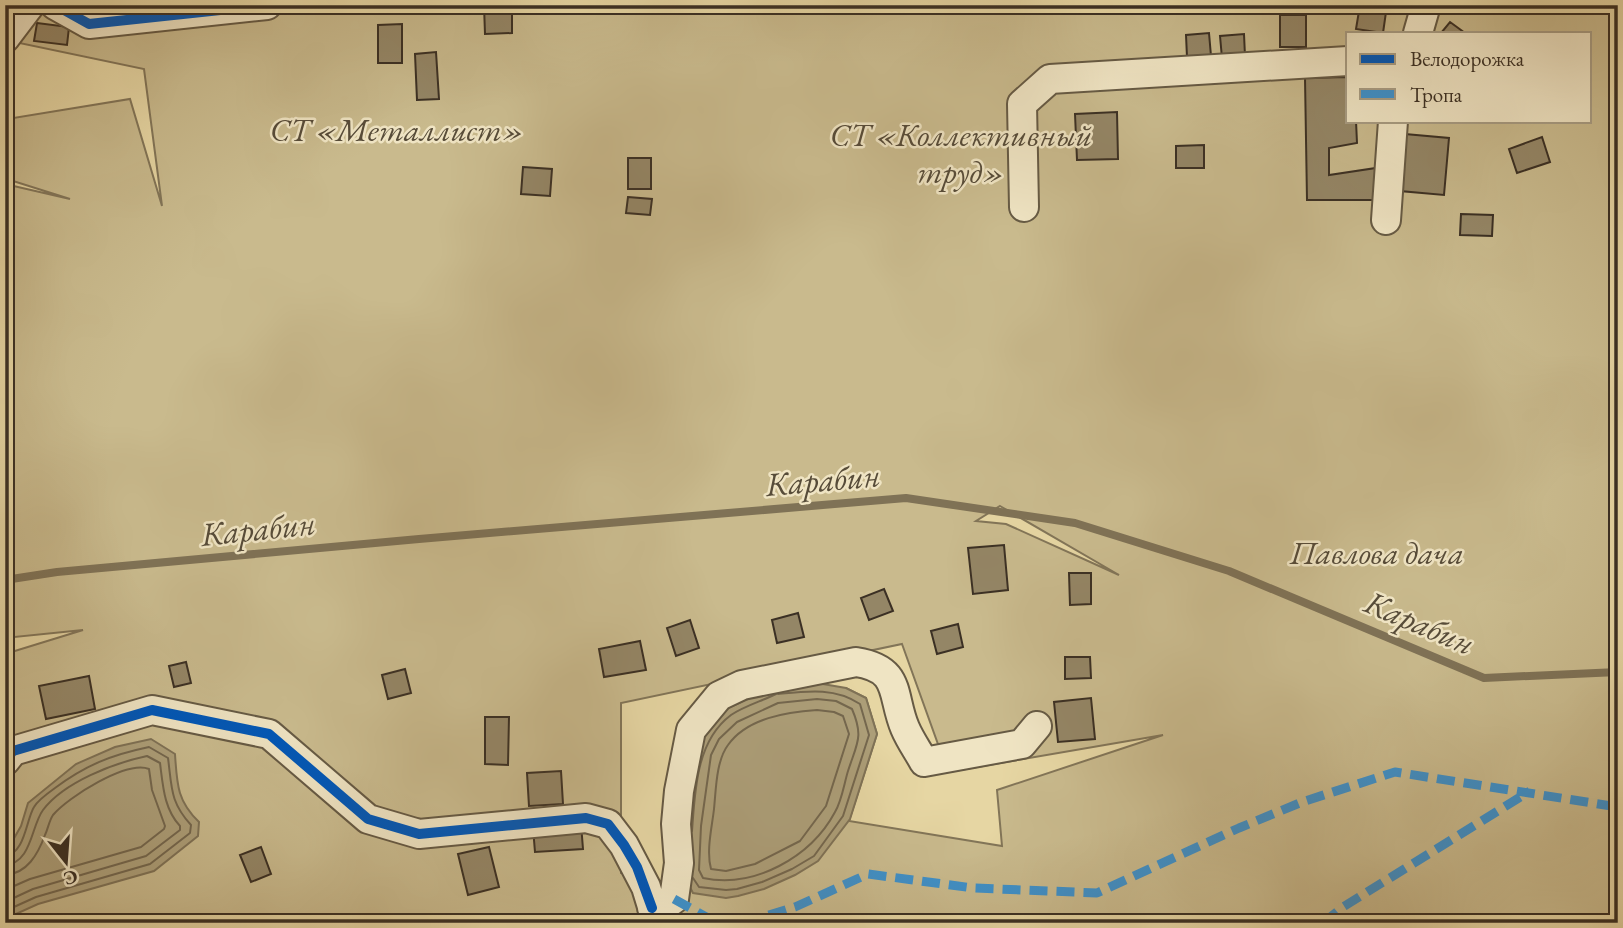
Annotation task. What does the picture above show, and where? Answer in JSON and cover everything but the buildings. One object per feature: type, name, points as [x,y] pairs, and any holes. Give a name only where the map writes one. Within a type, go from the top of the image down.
[{"type":"street","points":[[5,38],[30,5]]},
{"type":"street","points":[[55,5],[89,24],[267,5]]},
{"type":"street","points":[[1418,32],[1426,5]]},
{"type":"street","points":[[1024,208],[1022,104],[1050,79],[1346,61]]},
{"type":"street","points":[[1386,220],[1393,122]]},
{"type":"street","points":[[5,761],[13,751],[152,710],[269,734],[368,819],[419,834],[586,817],[608,824],[637,866],[655,915],[674,899],[679,863],[676,824],[678,791],[691,730],[719,696],[742,685],[856,662],[875,664],[886,675],[894,689],[904,727],[924,762],[1022,744],[1037,726]]},
{"type":"green space","points":[[5,5],[1618,5],[1618,923],[5,923],[5,654],[83,630],[5,638],[5,184],[70,199],[13,181],[7,119],[130,99],[162,206],[144,69],[5,40]],"holes":[[[1000,506],[1119,575],[1006,524],[976,521]],[[902,644],[948,772],[1163,735],[997,790],[1002,846],[849,821],[877,734],[866,698],[846,688],[805,699],[708,892],[621,873],[621,703]]]},
{"type":"water","points":[[817,683],[846,688],[866,698],[877,734],[850,819],[818,861],[795,875],[764,889],[738,896],[726,898],[693,893],[683,874],[690,790],[706,729],[728,708],[775,687]]},
{"type":"water","points":[[151,739],[175,754],[182,799],[199,822],[198,836],[154,871],[38,904],[5,919],[5,854],[21,826],[28,803],[76,764],[115,747]]},
{"type":"waterway","name":"Карабин","points":[[5,580],[57,572],[419,539],[906,498],[1075,523],[1229,571],[1484,678],[1618,672]]},
{"type":"marked path","points":[[743,923],[795,907],[868,874],[973,888],[1097,893],[1302,802],[1395,772],[1618,807]]},
{"type":"marked path","points":[[1323,923],[1343,907],[1530,791]]},
{"type":"marked path","points":[[674,899],[717,923]]},
{"type":"cycle path","points":[[55,5],[89,24],[267,5]]},
{"type":"cycle path","points":[[5,761],[13,751],[152,710],[269,734],[368,819],[419,834],[586,818],[608,824],[637,867],[652,908]]},
{"type":"park label","name":"СТ «Металлист»","points":[[397,130]]},
{"type":"park label","name":"СТ «Коллективный труд»","points":[[961,154]]},
{"type":"park label","name":"Павлова дача","points":[[1377,553]]}]
